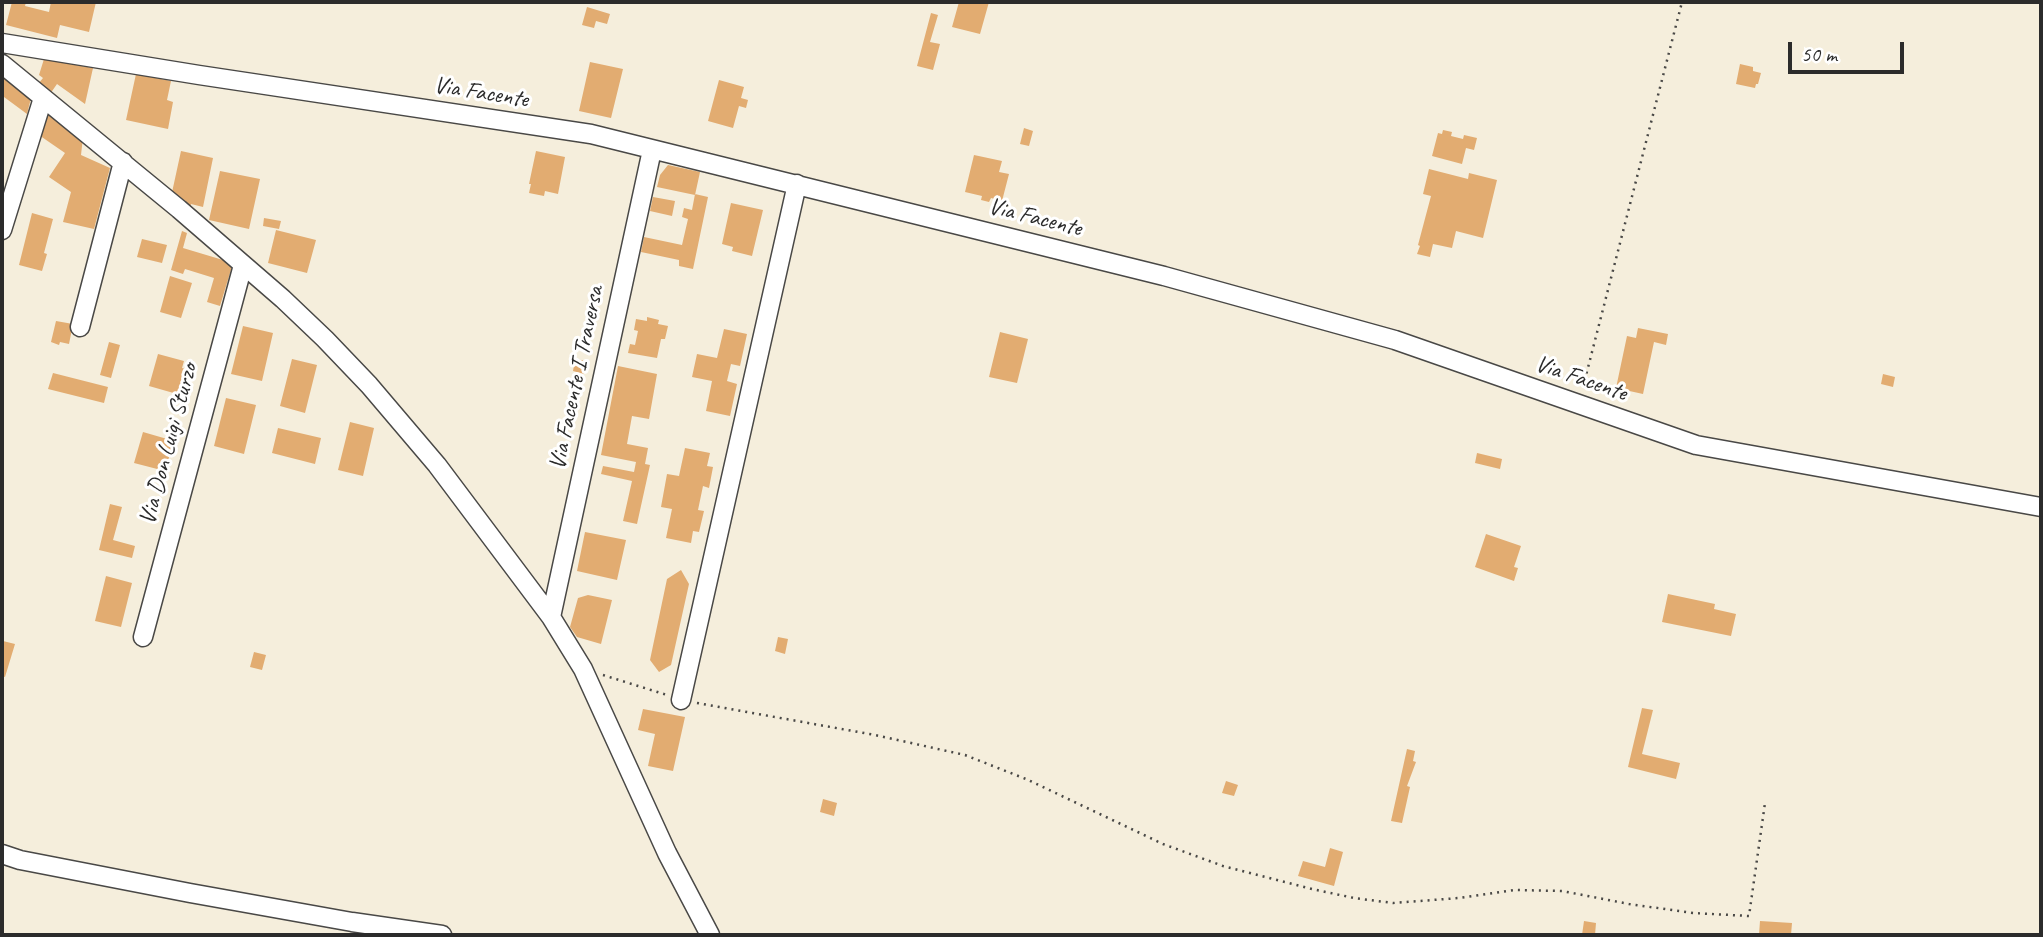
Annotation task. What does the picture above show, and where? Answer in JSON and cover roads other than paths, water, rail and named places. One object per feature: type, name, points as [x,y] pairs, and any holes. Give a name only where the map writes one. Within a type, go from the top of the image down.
[{"type":"street","name":"Via Facente","points":[[2,43],[226,80],[591,134],[1164,276],[1395,340],[1696,445],[2041,507]]},
{"type":"street","points":[[2,64],[283,299],[326,339],[369,385],[437,466],[551,617],[583,669],[667,853],[710,935]]},
{"type":"street","points":[[2,230],[43,98]]},
{"type":"street","name":"Via Facente I Traversa","points":[[551,617],[652,150]]},
{"type":"street","points":[[80,327],[122,162]]},
{"type":"street","points":[[681,700],[797,184]]},
{"type":"street","name":"Via Don Luigi Sturzo","points":[[143,637],[243,265]]},
{"type":"street","points":[[2,854],[20,860],[190,893],[442,935]]}]
